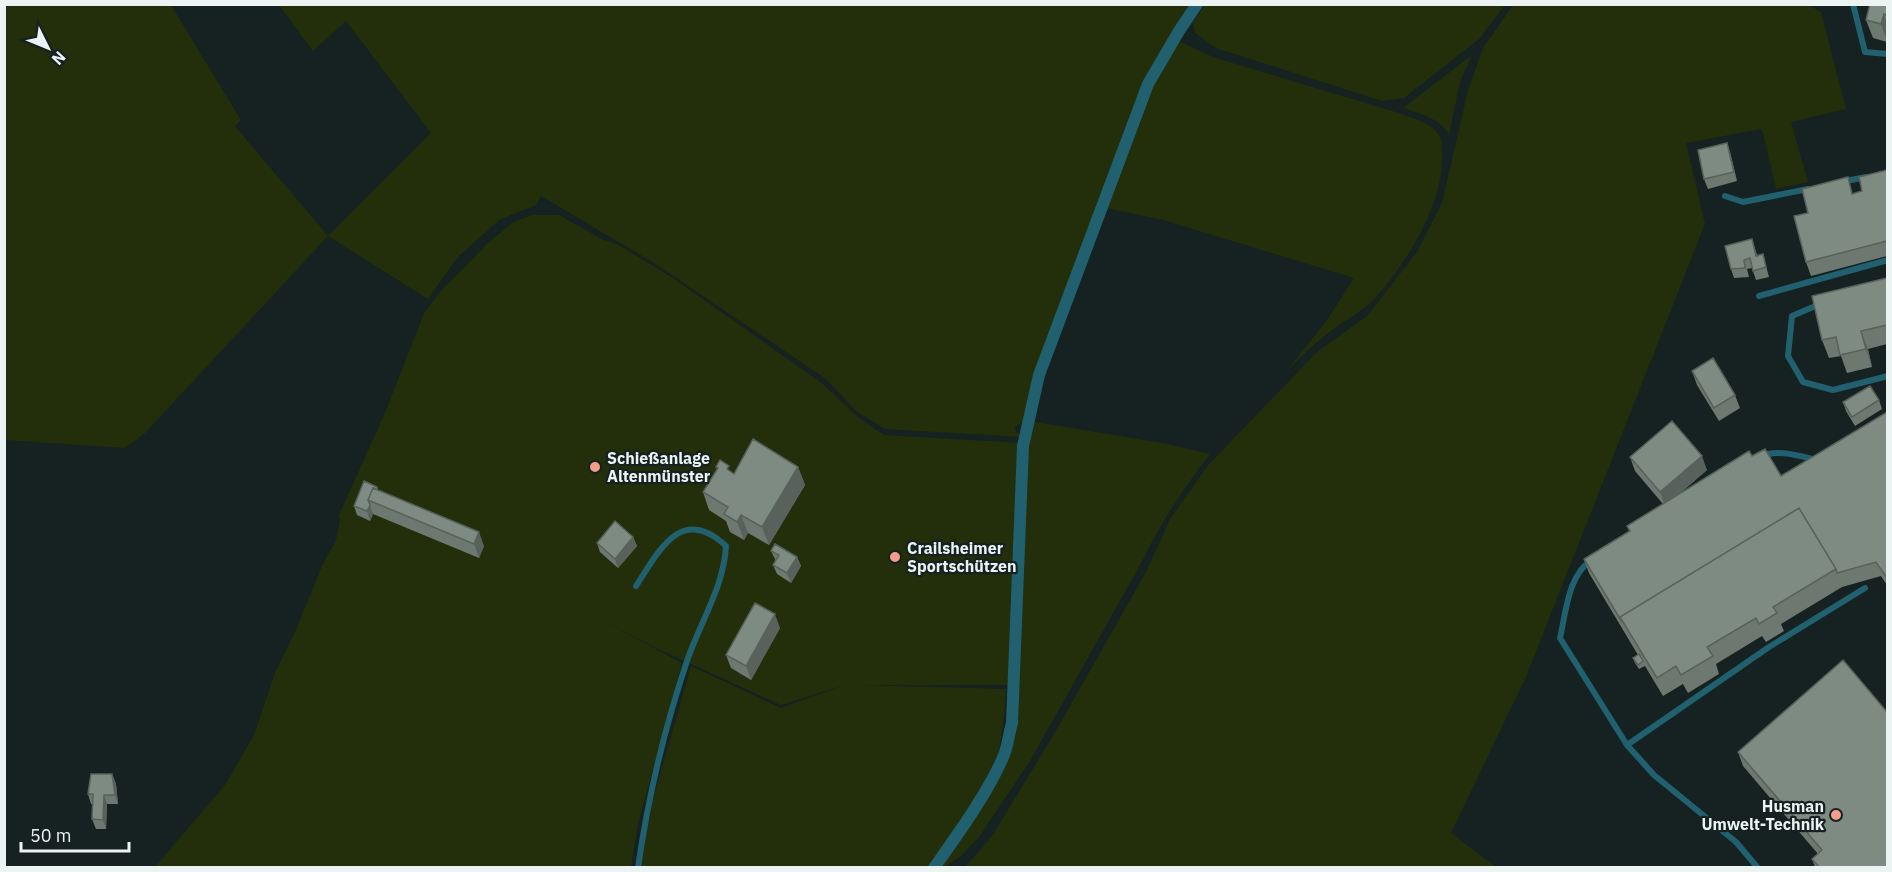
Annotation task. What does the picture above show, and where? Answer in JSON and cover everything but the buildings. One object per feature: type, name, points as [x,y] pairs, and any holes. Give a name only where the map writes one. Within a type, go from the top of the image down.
[{"type":"street","points":[[934,867],[956,837],[990,781],[1004,754],[1012,723],[1023,446],[1039,375],[1148,84],[1197,4]]},
{"type":"lane","points":[[1853,4],[1865,52],[1887,54]]},
{"type":"lane","points":[[1832,184],[1876,175]]},
{"type":"lane","points":[[1725,196],[1743,202],[1821,186]]},
{"type":"lane","points":[[1759,296],[1887,260]]},
{"type":"lane","points":[[1823,303],[1792,315],[1788,356],[1803,382],[1833,390],[1887,376]]},
{"type":"lane","points":[[1756,459],[1767,453],[1820,460]]},
{"type":"lane","points":[[636,586],[660,549],[682,530],[697,528],[720,540],[726,546],[717,589],[689,657],[667,725],[643,831],[638,867]]},
{"type":"lane","points":[[1603,552],[1583,565],[1572,587],[1560,638],[1627,745],[1654,775],[1736,842],[1758,867]]},
{"type":"lane","points":[[1627,745],[1769,647],[1865,588]]},
{"type":"green space","points":[[1807,4],[1821,12],[1846,109],[1791,122],[1808,182],[1776,189],[1762,129],[1686,143],[1705,224],[1526,677],[1451,833],[1496,867],[965,867],[992,836],[1054,734],[1146,572],[1170,519],[1209,464],[1317,352],[1367,316],[1417,252],[1442,203],[1468,90],[1483,48],[1513,5]]},
{"type":"green space","points":[[4,5],[171,5],[241,120],[235,126],[328,236],[145,433],[125,448],[5,440]]},
{"type":"green space","points":[[279,5],[1194,5],[1140,93],[1023,422],[1014,428],[1021,437],[885,429],[857,412],[826,379],[654,263],[541,196],[536,205],[499,220],[457,258],[428,299],[328,236],[431,133],[346,21],[313,51]]},
{"type":"green space","points":[[1205,5],[1505,5],[1479,39],[1404,98],[1382,101],[1216,48],[1195,33],[1193,22]]},
{"type":"green space","points":[[1181,42],[1213,57],[1399,113],[1429,125],[1441,139],[1441,172],[1431,211],[1400,267],[1371,302],[1326,335],[1287,370],[1325,323],[1354,278],[1163,220],[1106,208],[1149,92],[1170,50]]},
{"type":"green space","points":[[1472,55],[1460,82],[1449,135],[1441,124],[1403,108]]},
{"type":"green space","points":[[532,215],[559,215],[604,240],[617,244],[673,278],[823,384],[858,417],[884,435],[1021,443],[1008,685],[859,685],[1006,689],[999,751],[980,791],[929,867],[640,867],[653,799],[691,666],[781,708],[845,685],[781,705],[658,649],[595,616],[682,663],[638,824],[631,867],[154,868],[225,785],[254,735],[275,673],[295,632],[322,566],[336,540],[340,518],[338,517],[385,413],[424,313],[440,292],[489,242],[512,223]]},
{"type":"green space","points":[[1030,421],[1168,444],[1210,454],[1163,523],[1030,761],[979,837],[961,856],[941,868],[979,810],[1010,749],[1024,457]]},
{"type":"place","name":"Schießanlage Altenmünster","points":[[595,467]]},
{"type":"place","name":"Crailsheimer Sportschützen","points":[[895,557]]},
{"type":"place","name":"Husman Umwelt-Technik","points":[[1836,815]]}]
